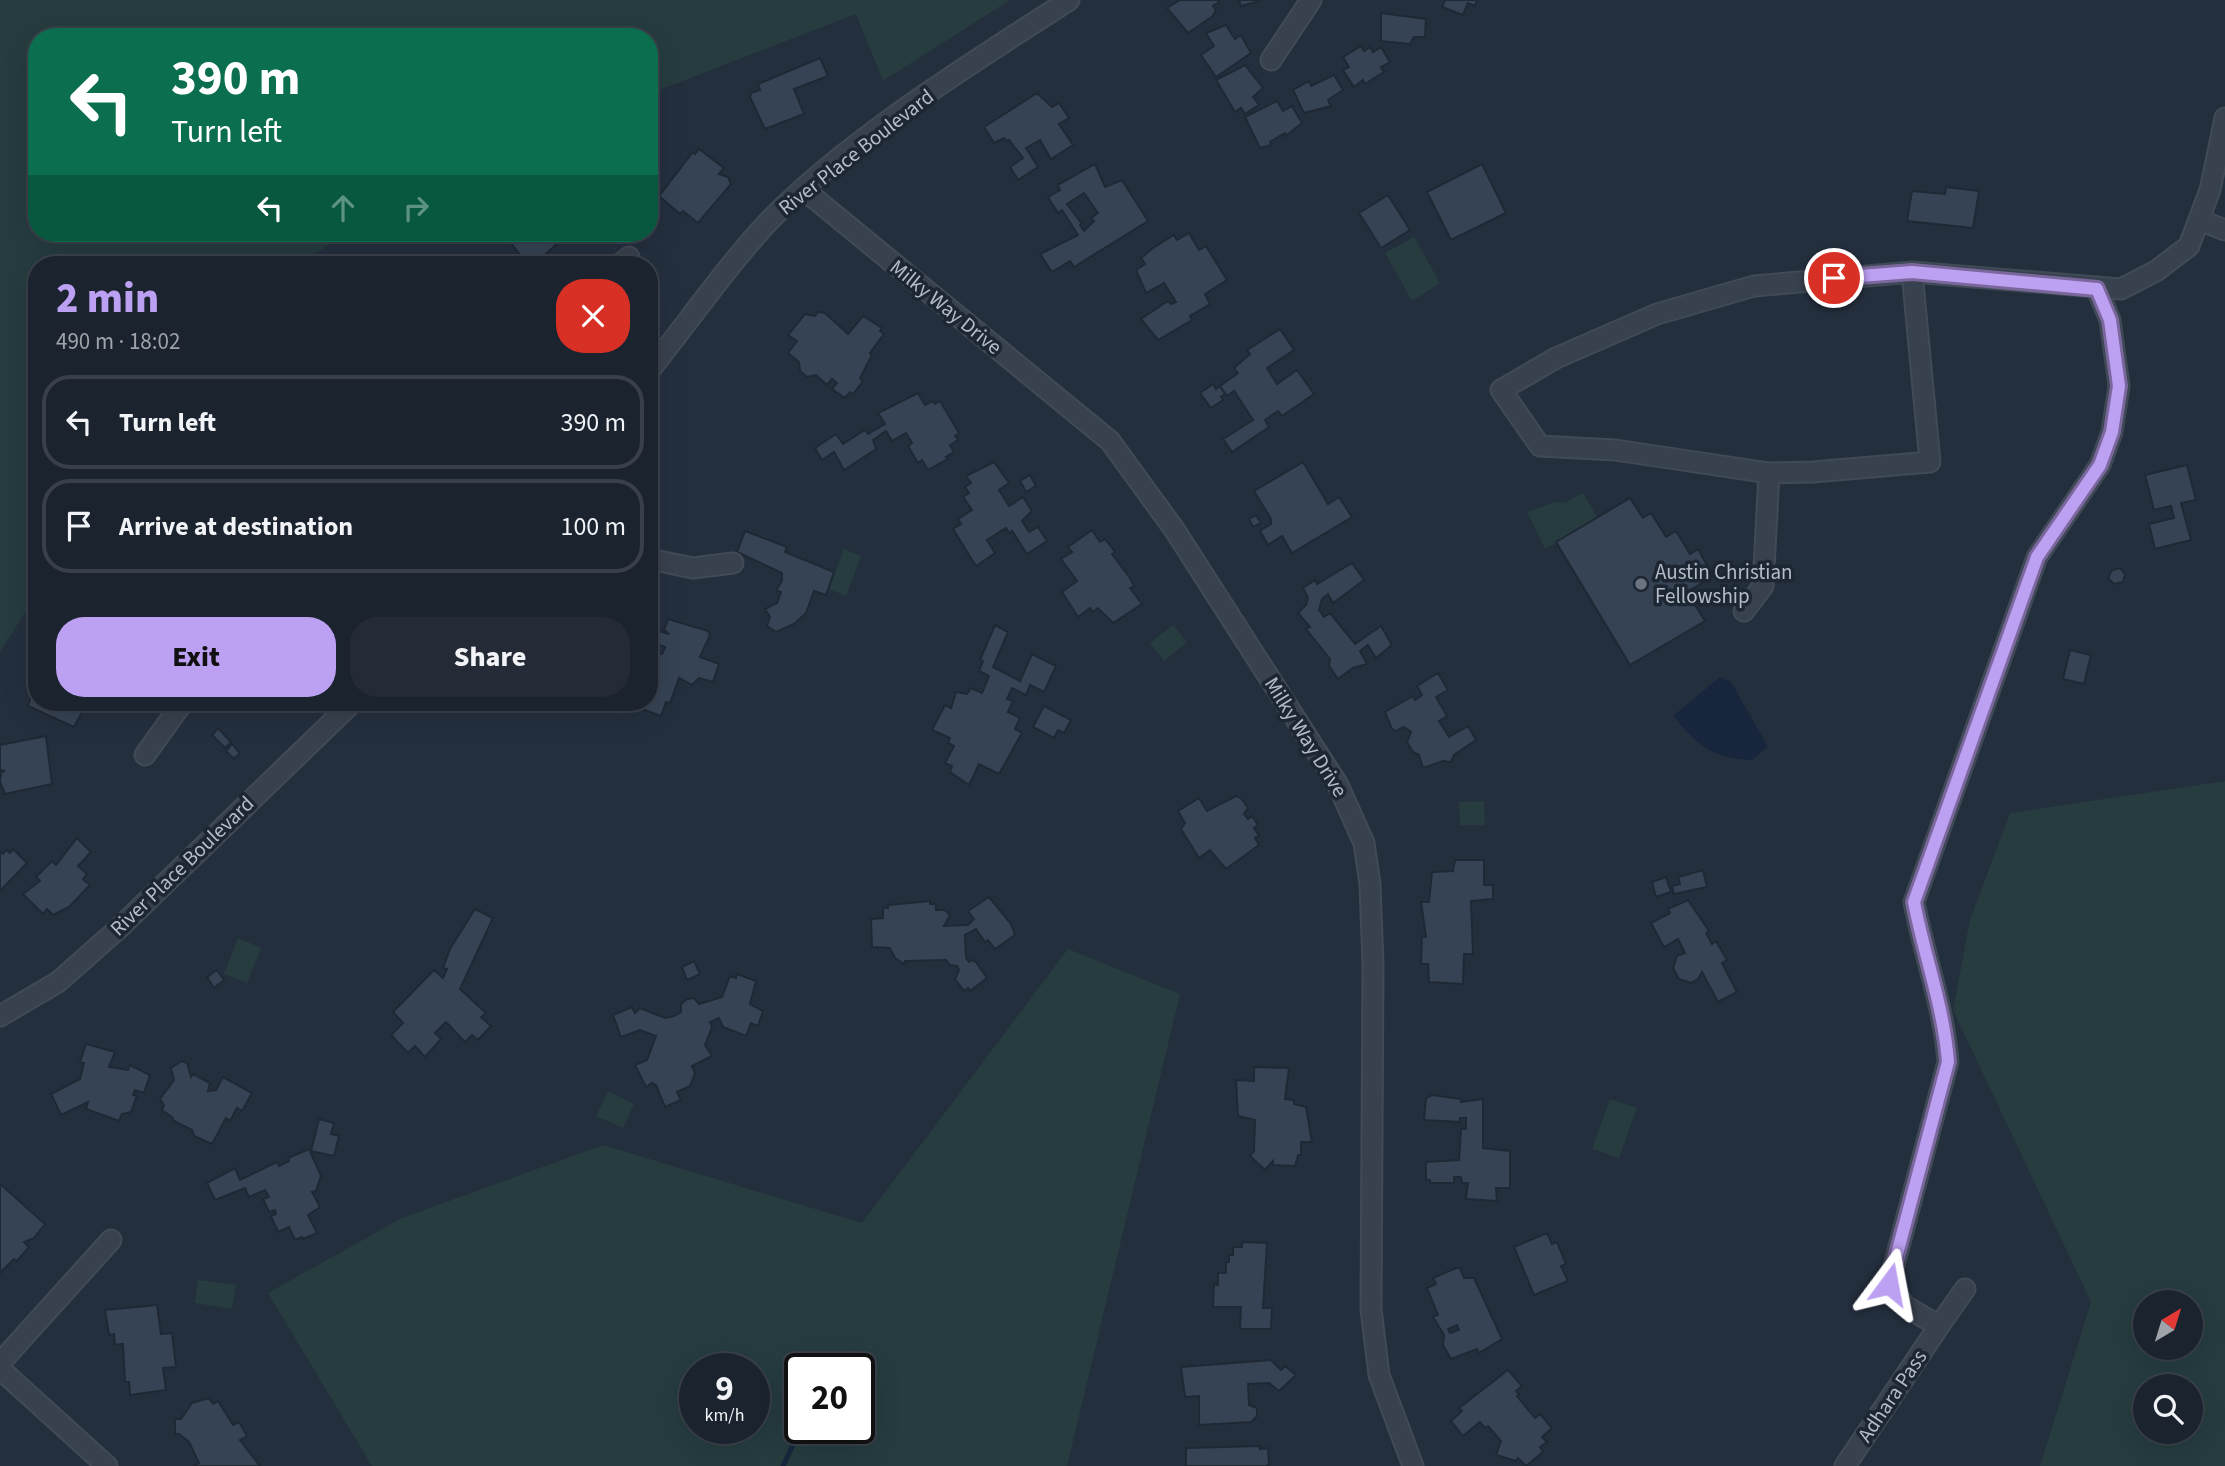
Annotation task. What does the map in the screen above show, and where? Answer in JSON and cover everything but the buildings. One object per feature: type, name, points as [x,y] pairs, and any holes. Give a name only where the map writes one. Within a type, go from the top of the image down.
[{"type":"street","name":"River Place Boulevard","points":[[658,360],[768,222],[803,189],[922,98],[1069,0]]},
{"type":"street","points":[[1271,60],[1311,0]]},
{"type":"street","points":[[1912,272],[1930,462],[1769,473],[1615,450],[1540,446],[1501,390],[1556,358],[1657,314],[1754,286],[1912,272],[2121,289],[2156,271],[2189,246],[2210,190],[2225,118]]},
{"type":"street","name":"Milky Way Drive","points":[[803,189],[1110,441],[1181,541],[1338,785],[1357,822],[1364,843],[1370,884],[1373,964],[1371,1309],[1379,1375],[1413,1466]]},
{"type":"street","points":[[2199,220],[2225,230]]},
{"type":"street","points":[[1939,1326],[1905,1306],[1889,1284],[1948,1062],[1946,1030],[1924,951],[1914,902],[2037,557],[2100,465],[2112,432],[2119,386],[2110,320],[2097,289]]},
{"type":"street","points":[[1744,611],[1763,586],[1769,473]]},
{"type":"street","points":[[658,561],[693,568],[733,563]]},
{"type":"street","points":[[145,755],[177,711]]},
{"type":"street","name":"River Place Boulevard","points":[[0,1016],[58,982],[108,938],[344,711]]},
{"type":"street","points":[[0,1363],[111,1240]]},
{"type":"street","name":"Adhara Pass","points":[[1845,1466],[1965,1289]]},
{"type":"street","points":[[0,1369],[107,1466]]},
{"type":"green space","points":[[0,0],[1010,0],[883,81],[856,14],[658,91],[658,28],[28,28],[28,242],[333,242],[312,256],[28,256],[28,608],[0,652]]},
{"type":"green space","points":[[1414,237],[1440,283],[1412,301],[1385,253]]},
{"type":"green space","points":[[1583,493],[1598,519],[1545,549],[1527,512],[1555,502],[1565,503]]},
{"type":"green space","points":[[844,549],[861,556],[846,596],[829,589]]},
{"type":"green space","points":[[1173,625],[1187,642],[1164,661],[1150,643]]},
{"type":"green space","points":[[2225,781],[2225,1466],[2040,1466],[2091,1302],[1953,1010],[1970,920],[2010,813]]},
{"type":"green space","points":[[1484,801],[1485,825],[1460,825],[1459,802]]},
{"type":"green space","points":[[238,938],[261,948],[247,983],[224,974]]},
{"type":"green space","points":[[1068,949],[1180,994],[1067,1466],[372,1466],[268,1293],[402,1218],[603,1145],[862,1223]]},
{"type":"green space","points":[[608,1091],[634,1104],[623,1128],[596,1116]]},
{"type":"green space","points":[[1610,1099],[1637,1108],[1619,1158],[1592,1149]]},
{"type":"green space","points":[[198,1280],[236,1285],[232,1309],[195,1303]]},
{"type":"water","points":[[1720,677],[1731,682],[1768,747],[1752,760],[1726,756],[1707,748],[1673,716]]},
{"type":"waterway","points":[[783,1466],[793,1444]]},
{"type":"place","name":"Austin Christian Fellowship","points":[[1641,584]]},
{"type":"route","points":[[1834,278],[1912,272],[2097,289],[2110,320],[2119,386],[2112,432],[2100,465],[2067,517],[2037,557],[1983,715],[1914,902],[1924,951],[1946,1030],[1948,1062],[1899,1238],[1889,1284]]}]
